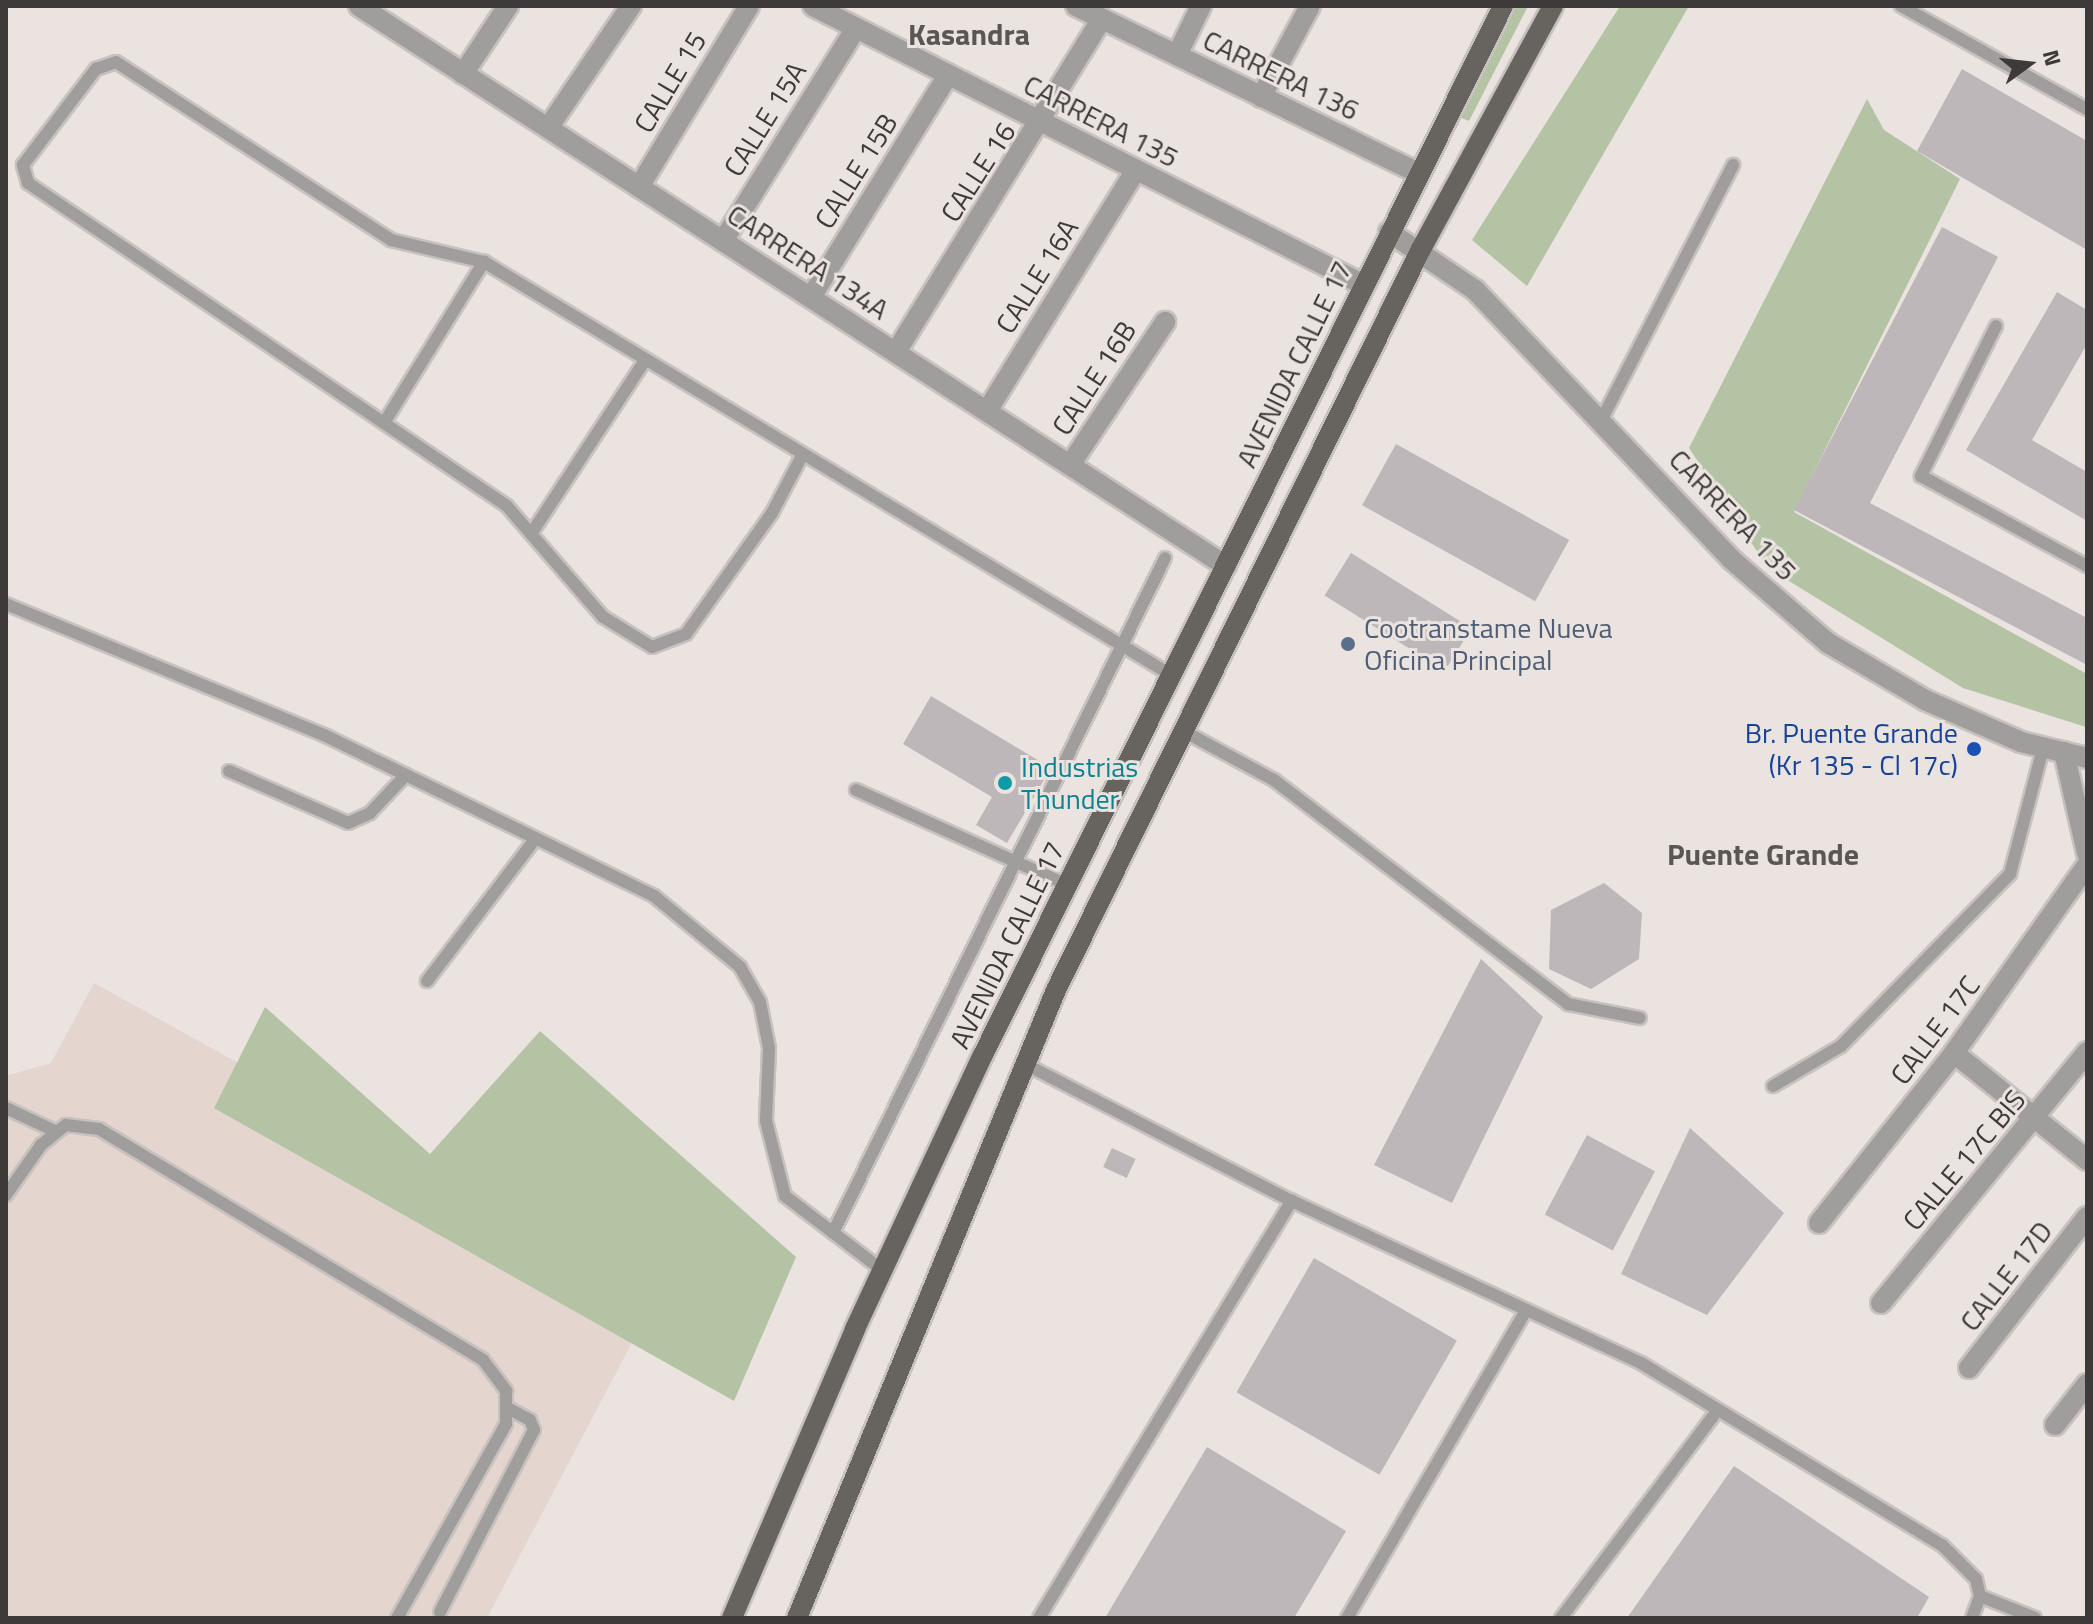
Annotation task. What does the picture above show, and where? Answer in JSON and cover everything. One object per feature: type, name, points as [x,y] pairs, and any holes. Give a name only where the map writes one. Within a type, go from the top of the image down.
[{"type":"main road","name":"AVENIDA CALLE 17","points":[[732,1618],[882,1270],[1067,885],[1503,6]]},
{"type":"main road","points":[[797,1618],[1023,1063],[1420,251],[1553,6]]},
{"type":"street","points":[[463,74],[508,6]]},
{"type":"street","points":[[548,128],[631,6]]},
{"type":"street","name":"CALLE 15","points":[[639,187],[749,6]]},
{"type":"street","name":"CARRERA 135","points":[[813,6],[1364,285]]},
{"type":"street","name":"CARRERA 136","points":[[1077,6],[1419,173]]},
{"type":"street","points":[[1177,55],[1201,6]]},
{"type":"street","points":[[1261,97],[1310,6]]},
{"type":"street","name":"CARRERA 134A","points":[[372,9],[463,74],[1226,566]]},
{"type":"street","name":"CALLE 16","points":[[896,352],[1042,122],[1102,19]]},
{"type":"street","name":"CALLE 15A","points":[[723,241],[856,28]]},
{"type":"street","name":"CALLE 15B","points":[[811,297],[948,75]]},
{"type":"street","name":"CALLE 16A","points":[[987,411],[1136,170]]},
{"type":"street","name":"CARRERA 135","points":[[1389,232],[1475,290],[1602,419],[1731,559],[1828,643],[1901,689],[2043,748],[2087,758]]},
{"type":"street","name":"CALLE 16B","points":[[1070,465],[1165,322]]},
{"type":"street","points":[[2064,752],[2087,853]]},
{"type":"street","name":"CALLE 17C","points":[[1819,1223],[1954,1053],[2087,865]]},
{"type":"street","name":"CALLE 17C BIS","points":[[1881,1303],[2036,1119],[2087,1052]]},
{"type":"street","points":[[1954,1053],[2087,1160]]},
{"type":"street","name":"CALLE 17D","points":[[1969,1368],[2087,1217]]},
{"type":"street","points":[[2055,1425],[2087,1384]]},
{"type":"lane","points":[[1901,6],[2087,109]]},
{"type":"lane","points":[[803,454],[772,513],[686,634],[665,645],[652,647],[603,617],[507,506],[28,183],[23,165],[96,69],[116,62],[391,240],[484,262],[1171,675]]},
{"type":"lane","points":[[1602,419],[1733,165]]},
{"type":"lane","points":[[384,423],[484,262]]},
{"type":"lane","points":[[1996,326],[1921,476],[2087,566]]},
{"type":"lane","points":[[531,534],[646,359]]},
{"type":"lane","points":[[833,1233],[1165,558]]},
{"type":"lane","points":[[6,604],[324,735],[654,896],[740,967],[760,1002],[769,1048],[766,1121],[785,1196],[882,1270]]},
{"type":"lane","points":[[1187,733],[1274,780],[1568,1004],[1640,1018]]},
{"type":"lane","points":[[1773,1086],[1841,1046],[2010,874],[2043,748]]},
{"type":"lane","points":[[229,771],[348,823],[370,813],[405,776]]},
{"type":"lane","points":[[856,790],[1067,885]]},
{"type":"lane","points":[[427,981],[535,839]]},
{"type":"lane","points":[[1023,1063],[1292,1201],[1641,1363],[1942,1545],[1976,1579],[1980,1596],[1972,1618]]},
{"type":"lane","points":[[6,1108],[57,1132]]},
{"type":"lane","points":[[6,1195],[66,1125],[99,1129],[483,1360],[506,1391],[506,1424],[397,1618]]},
{"type":"lane","points":[[1039,1618],[1292,1201]]},
{"type":"lane","points":[[1347,1618],[1526,1310]]},
{"type":"lane","points":[[440,1612],[534,1430],[530,1420],[506,1407]]},
{"type":"lane","points":[[1561,1618],[1717,1411]]},
{"type":"lane","points":[[1980,1596],[2035,1618]]},
{"type":"shaded area","points":[[94,983],[657,1295],[487,1618],[6,1618],[6,1076],[51,1063]]},
{"type":"green space","points":[[1512,6],[1528,6],[1469,121],[1459,117]]},
{"type":"green space","points":[[1620,6],[1689,6],[1527,286],[1472,240]]},
{"type":"green space","points":[[1867,99],[1884,130],[1960,179],[1794,512],[2087,674],[2086,727],[1963,688],[1768,568],[1689,448]]},
{"type":"green space","points":[[265,1007],[430,1154],[540,1031],[796,1257],[734,1401],[214,1108]]},
{"type":"building","points":[[1962,69],[2087,141],[2087,250],[1917,151]]},
{"type":"building","points":[[1942,227],[1998,257],[1870,503],[2087,618],[2087,665],[1794,510]]},
{"type":"building","points":[[2057,292],[2087,310],[2087,344],[2032,440],[2087,472],[2087,521],[1966,450]]},
{"type":"building","points":[[1396,444],[1569,540],[1535,601],[1362,505]]},
{"type":"building","points":[[1351,553],[1471,628],[1445,671],[1325,595]]},
{"type":"building","name":"Industrias Thunder","points":[[931,696],[1051,768],[1007,843],[976,825],[992,797],[903,744]]},
{"type":"building","points":[[1604,883],[1642,913],[1639,959],[1591,989],[1549,969],[1551,910]]},
{"type":"building","points":[[1481,959],[1543,1017],[1452,1203],[1374,1165]]},
{"type":"building","points":[[1690,1128],[1784,1213],[1707,1315],[1621,1274]]},
{"type":"building","points":[[1587,1135],[1655,1171],[1613,1251],[1545,1214]]},
{"type":"building","points":[[1112,1148],[1136,1159],[1127,1178],[1103,1167]]},
{"type":"building","points":[[1314,1258],[1457,1340],[1379,1475],[1236,1392]]},
{"type":"building","points":[[1207,1447],[1346,1531],[1294,1618],[1105,1618]]},
{"type":"building","points":[[1734,1466],[1929,1597],[1917,1618],[1627,1618]]},
{"type":"place","name":"Cootranstame Nueva Oficina Principal","points":[[1348,644]]},
{"type":"place","name":"Br. Puente Grande (Kr 135 - Cl 17c)","points":[[1974,749]]},
{"type":"place","name":"Industrias Thunder","points":[[1005,783]]},
{"type":"district","name":"Kasandra","points":[[969,34]]},
{"type":"district","name":"Puente Grande","points":[[1763,854]]}]
